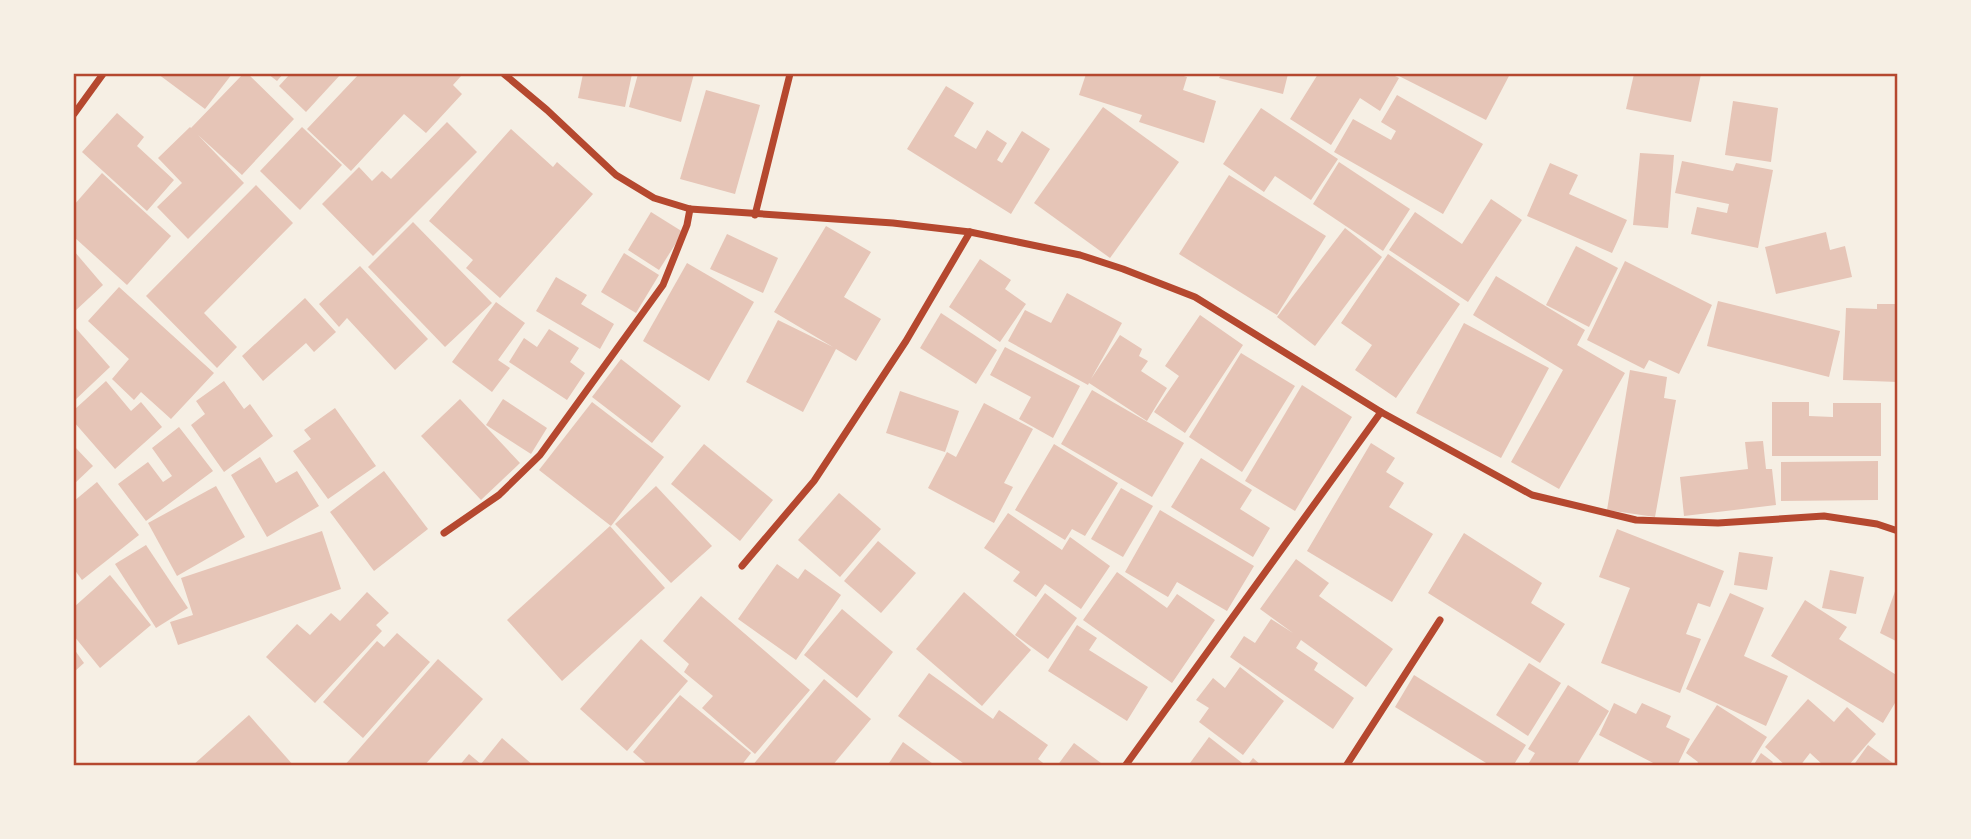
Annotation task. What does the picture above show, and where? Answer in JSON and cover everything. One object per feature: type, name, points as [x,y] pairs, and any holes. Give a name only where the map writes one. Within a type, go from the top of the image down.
[{"type":"street","points":[[74,114],[103,74]]},
{"type":"street","points":[[503,74],[547,110],[616,175],[654,198],[690,209],[893,223],[970,232],[1080,256],[1122,269],[1195,297],[1381,412],[1532,495],[1636,520],[1718,523],[1824,516],[1877,524],[1898,531]]},
{"type":"street","points":[[755,215],[790,74]]},
{"type":"street","points":[[444,533],[499,495],[540,455],[663,285],[687,226],[690,209]]},
{"type":"street","points":[[742,566],[814,481],[906,341],[970,232]]},
{"type":"street","points":[[1125,765],[1381,412]]},
{"type":"street","points":[[1346,765],[1440,620]]},
{"type":"building","points":[[158,74],[232,74],[205,109]]},
{"type":"building","points":[[243,74],[248,74],[294,119],[242,175],[198,135],[244,183],[188,239],[157,207],[182,183],[158,158]]},
{"type":"building","points":[[268,74],[283,74],[277,81]]},
{"type":"building","points":[[290,74],[341,74],[306,112],[279,86]]},
{"type":"building","points":[[359,74],[458,74],[461,76],[453,85],[462,94],[426,133],[404,114],[351,171],[307,129]]},
{"type":"building","points":[[583,74],[632,74],[625,107],[578,98]]},
{"type":"building","points":[[638,74],[694,74],[681,122],[629,107]]},
{"type":"building","points":[[1086,74],[1177,74],[1187,77],[1183,90],[1216,101],[1204,143],[1139,122],[1142,115],[1079,95]]},
{"type":"building","points":[[1221,74],[1288,74],[1283,94],[1219,78]]},
{"type":"building","points":[[1318,74],[1391,74],[1399,78],[1380,111],[1360,98],[1331,145],[1290,119]]},
{"type":"building","points":[[1395,74],[1510,74],[1486,120]]},
{"type":"building","points":[[1634,74],[1701,74],[1691,122],[1626,109]]},
{"type":"building","points":[[946,86],[974,103],[954,136],[976,149],[987,130],[1007,143],[997,160],[1002,163],[1022,131],[1050,149],[1011,214],[907,149]]},
{"type":"building","points":[[706,90],[760,105],[735,194],[680,179]]},
{"type":"building","points":[[1397,95],[1483,144],[1443,214],[1334,152],[1353,119],[1391,140],[1396,131],[1381,122]]},
{"type":"building","points":[[1733,101],[1778,108],[1771,162],[1725,155]]},
{"type":"building","points":[[1103,107],[1179,162],[1110,258],[1034,203]]},
{"type":"building","points":[[1261,108],[1338,159],[1311,200],[1275,176],[1264,192],[1223,164]]},
{"type":"building","points":[[117,113],[144,137],[137,146],[174,180],[147,211],[82,152]]},
{"type":"building","points":[[447,122],[477,152],[373,256],[322,204],[359,167],[372,181],[382,171],[391,179]]},
{"type":"building","points":[[302,127],[342,165],[300,210],[260,171]]},
{"type":"building","points":[[511,129],[553,167],[557,162],[593,194],[500,298],[466,268],[473,260],[429,221]]},
{"type":"building","points":[[1640,153],[1674,155],[1668,228],[1633,225]]},
{"type":"building","points":[[1682,161],[1733,171],[1736,163],[1773,170],[1758,248],[1691,234],[1697,207],[1727,213],[1729,204],[1675,193]]},
{"type":"building","points":[[1339,162],[1410,209],[1383,251],[1313,204]]},
{"type":"building","points":[[1550,163],[1578,175],[1569,194],[1627,220],[1612,253],[1527,216]]},
{"type":"building","points":[[102,173],[171,236],[127,285],[74,237],[74,205]]},
{"type":"building","points":[[1229,175],[1326,236],[1277,315],[1179,254]]},
{"type":"building","points":[[256,185],[293,223],[204,313],[237,347],[217,368],[146,296]]},
{"type":"building","points":[[1491,199],[1522,220],[1468,302],[1389,250],[1415,212],[1462,244]]},
{"type":"building","points":[[651,212],[683,232],[659,270],[628,250]]},
{"type":"building","points":[[413,222],[492,303],[445,347],[368,267]]},
{"type":"building","points":[[826,226],[871,252],[844,297],[881,319],[856,361],[836,349],[803,412],[746,382],[778,320],[833,347],[774,312]]},
{"type":"building","points":[[1345,228],[1382,257],[1315,346],[1277,317]]},
{"type":"building","points":[[1826,232],[1830,250],[1845,246],[1852,277],[1776,294],[1765,247]]},
{"type":"building","points":[[727,234],[778,258],[763,293],[710,269]]},
{"type":"building","points":[[1576,246],[1618,268],[1589,327],[1546,305]]},
{"type":"building","points":[[74,251],[103,285],[74,312]]},
{"type":"building","points":[[624,253],[659,275],[636,313],[601,292]]},
{"type":"building","points":[[1388,254],[1460,304],[1396,398],[1355,370],[1372,345],[1341,323]]},
{"type":"building","points":[[980,259],[1011,280],[1005,289],[1026,304],[1000,342],[949,307]]},
{"type":"building","points":[[1625,261],[1712,305],[1679,374],[1649,360],[1644,369],[1587,340]]},
{"type":"building","points":[[687,263],[754,302],[709,381],[643,341]]},
{"type":"building","points":[[360,266],[428,339],[395,370],[347,318],[339,327],[319,304]]},
{"type":"building","points":[[1496,276],[1585,330],[1577,345],[1625,373],[1559,489],[1511,462],[1563,370],[1473,315]]},
{"type":"building","points":[[556,277],[587,295],[581,304],[614,324],[600,349],[536,311]]},
{"type":"building","points":[[119,287],[214,373],[171,419],[141,392],[134,400],[112,379],[129,359],[88,321]]},
{"type":"building","points":[[1067,293],[1122,323],[1091,379],[1120,335],[1142,349],[1139,356],[1148,361],[1141,371],[1167,388],[1147,421],[1089,383],[1088,385],[1008,341],[1025,310],[1051,323]]},
{"type":"building","points":[[305,298],[336,332],[314,352],[306,343],[263,381],[242,356]]},
{"type":"building","points":[[1718,301],[1840,331],[1829,377],[1707,346]]},
{"type":"building","points":[[496,302],[525,323],[498,360],[510,368],[492,392],[452,362]]},
{"type":"building","points":[[1877,304],[1898,304],[1898,382],[1843,380],[1846,308],[1877,309]]},
{"type":"building","points":[[941,313],[997,350],[976,384],[920,348]]},
{"type":"building","points":[[1200,315],[1243,345],[1185,433],[1154,412],[1179,376],[1165,366]]},
{"type":"building","points":[[1464,323],[1549,368],[1501,458],[1416,413]]},
{"type":"building","points":[[74,326],[110,367],[74,401]]},
{"type":"building","points":[[549,329],[579,348],[570,362],[585,373],[567,400],[509,362],[524,338],[537,347]]},
{"type":"building","points":[[1005,347],[1080,386],[1053,438],[1019,419],[1031,397],[990,375]]},
{"type":"building","points":[[1241,353],[1295,386],[1242,472],[1189,437]]},
{"type":"building","points":[[621,359],[681,406],[652,443],[592,397]]},
{"type":"building","points":[[1630,370],[1667,377],[1664,398],[1676,400],[1655,517],[1607,510]]},
{"type":"building","points":[[106,381],[131,411],[141,402],[162,427],[115,469],[74,422],[74,410]]},
{"type":"building","points":[[224,381],[244,409],[250,404],[273,436],[224,472],[191,425],[205,414],[196,401]]},
{"type":"building","points":[[1302,385],[1352,417],[1295,511],[1245,481]]},
{"type":"building","points":[[1092,390],[1184,443],[1152,497],[1061,444]]},
{"type":"building","points":[[900,391],[959,411],[945,452],[886,433]]},
{"type":"building","points":[[460,399],[520,463],[481,500],[421,436]]},
{"type":"building","points":[[503,399],[547,428],[531,454],[486,425]]},
{"type":"building","points":[[592,402],[664,457],[611,526],[539,470]]},
{"type":"building","points":[[1772,402],[1809,402],[1809,416],[1833,417],[1833,403],[1881,403],[1881,456],[1772,456]]},
{"type":"building","points":[[984,403],[1033,429],[1004,483],[1013,487],[994,523],[928,488],[947,452],[956,457]]},
{"type":"building","points":[[335,408],[376,466],[328,499],[293,451],[311,439],[304,430]]},
{"type":"building","points":[[179,427],[213,471],[146,521],[118,484],[148,462],[163,482],[172,476],[152,448]]},
{"type":"building","points":[[1763,441],[1766,469],[1772,469],[1776,505],[1684,516],[1680,477],[1748,469],[1745,442]]},
{"type":"building","points":[[1371,443],[1395,458],[1386,472],[1404,483],[1389,507],[1433,534],[1392,602],[1307,551]]},
{"type":"building","points":[[704,444],[773,500],[740,541],[671,484]]},
{"type":"building","points":[[1054,444],[1118,483],[1085,536],[1072,529],[1065,540],[1015,510]]},
{"type":"building","points":[[74,446],[93,466],[74,484]]},
{"type":"building","points":[[260,457],[276,483],[297,471],[319,506],[267,537],[231,475]]},
{"type":"building","points":[[1201,458],[1252,490],[1240,509],[1270,528],[1253,557],[1171,507]]},
{"type":"building","points":[[1878,461],[1878,500],[1781,501],[1781,462]]},
{"type":"building","points":[[384,471],[428,529],[374,571],[330,512]]},
{"type":"building","points":[[97,482],[139,535],[82,580],[74,569],[74,501]]},
{"type":"building","points":[[216,486],[245,537],[177,576],[148,523]]},
{"type":"building","points":[[656,486],[712,546],[671,583],[615,524]]},
{"type":"building","points":[[1121,488],[1153,506],[1123,557],[1091,539]]},
{"type":"building","points":[[839,493],[881,529],[840,577],[798,540]]},
{"type":"building","points":[[1160,510],[1254,566],[1227,611],[1177,582],[1168,597],[1125,572]]},
{"type":"building","points":[[1008,513],[1062,550],[1070,537],[1110,566],[1081,609],[1045,584],[1036,597],[1013,581],[1020,572],[984,548]]},
{"type":"building","points":[[610,526],[665,588],[562,681],[507,620]]},
{"type":"building","points":[[1617,529],[1724,571],[1710,607],[1698,603],[1686,634],[1701,639],[1680,693],[1601,663],[1630,588],[1599,577]]},
{"type":"building","points":[[322,531],[341,589],[178,645],[170,622],[193,615],[181,578]]},
{"type":"building","points":[[1464,533],[1542,583],[1531,603],[1565,624],[1540,663],[1428,593]]},
{"type":"building","points":[[878,541],[916,573],[881,613],[844,581]]},
{"type":"building","points":[[146,545],[188,608],[156,628],[115,564]]},
{"type":"building","points":[[1739,552],[1773,557],[1767,590],[1734,585]]},
{"type":"building","points":[[1296,559],[1329,583],[1319,596],[1393,649],[1366,687],[1301,640],[1296,648],[1318,663],[1314,670],[1354,698],[1333,729],[1230,657],[1244,636],[1255,643],[1271,619],[1293,633],[1260,609]]},
{"type":"building","points":[[777,564],[798,579],[805,569],[841,595],[796,660],[738,619]]},
{"type":"building","points":[[1830,570],[1864,577],[1856,614],[1822,608]]},
{"type":"building","points":[[1117,572],[1167,608],[1177,594],[1215,620],[1172,683],[1083,620]]},
{"type":"building","points":[[110,575],[151,625],[100,668],[74,636],[74,607]]},
{"type":"building","points":[[1898,583],[1898,642],[1880,633]]},
{"type":"building","points":[[367,592],[389,613],[376,625],[382,631],[315,703],[266,657],[297,624],[310,635],[331,613],[340,621]]},
{"type":"building","points":[[964,592],[1031,650],[982,706],[916,649]]},
{"type":"building","points":[[1045,593],[1077,618],[1048,659],[1015,635]]},
{"type":"building","points":[[1730,593],[1764,608],[1744,656],[1788,676],[1766,726],[1686,689]]},
{"type":"building","points":[[701,596],[810,690],[755,754],[702,708],[713,696],[684,672],[689,664],[663,641]]},
{"type":"building","points":[[1805,600],[1847,627],[1839,639],[1898,676],[1898,698],[1883,723],[1771,656]]},
{"type":"building","points":[[842,609],[893,652],[857,698],[804,655]]},
{"type":"building","points":[[1077,625],[1097,638],[1089,650],[1148,687],[1127,721],[1048,671]]},
{"type":"building","points":[[397,633],[430,662],[363,738],[323,702],[377,641],[384,647]]},
{"type":"building","points":[[641,639],[688,681],[627,751],[580,709]]},
{"type":"building","points":[[74,649],[84,663],[74,672]]},
{"type":"building","points":[[438,659],[483,699],[424,766],[344,766]]},
{"type":"building","points":[[1529,663],[1561,683],[1528,736],[1496,715]]},
{"type":"building","points":[[1240,667],[1284,701],[1243,755],[1199,722],[1209,708],[1196,700],[1213,678],[1225,688]]},
{"type":"building","points":[[929,673],[993,719],[999,710],[1048,745],[1038,759],[1047,766],[967,766],[898,716]]},
{"type":"building","points":[[1414,675],[1526,745],[1513,766],[1491,766],[1395,707]]},
{"type":"building","points":[[824,679],[871,719],[832,766],[752,766]]},
{"type":"building","points":[[1568,685],[1609,711],[1576,766],[1527,766],[1535,753],[1528,749]]},
{"type":"building","points":[[680,695],[751,753],[741,766],[649,766],[633,752]]},
{"type":"building","points":[[1808,699],[1834,722],[1847,707],[1876,734],[1848,766],[1824,766],[1810,753],[1800,766],[1786,766],[1765,747]]},
{"type":"building","points":[[1614,703],[1636,714],[1642,703],[1671,716],[1666,727],[1690,739],[1677,766],[1659,766],[1599,735]]},
{"type":"building","points":[[1717,705],[1767,737],[1749,766],[1696,766],[1698,762],[1686,753]]},
{"type":"building","points":[[249,715],[294,766],[192,766]]},
{"type":"building","points":[[1209,737],[1246,766],[1194,766],[1190,763]]},
{"type":"building","points":[[502,738],[534,766],[459,766],[469,754],[481,764]]},
{"type":"building","points":[[903,742],[936,766],[887,766]]},
{"type":"building","points":[[1074,743],[1105,766],[1057,766]]},
{"type":"building","points":[[1868,745],[1897,766],[1853,766]]},
{"type":"building","points":[[1761,753],[1773,762],[1770,766],[1753,766]]},
{"type":"building","points":[[1253,758],[1262,766],[1247,766]]}]
